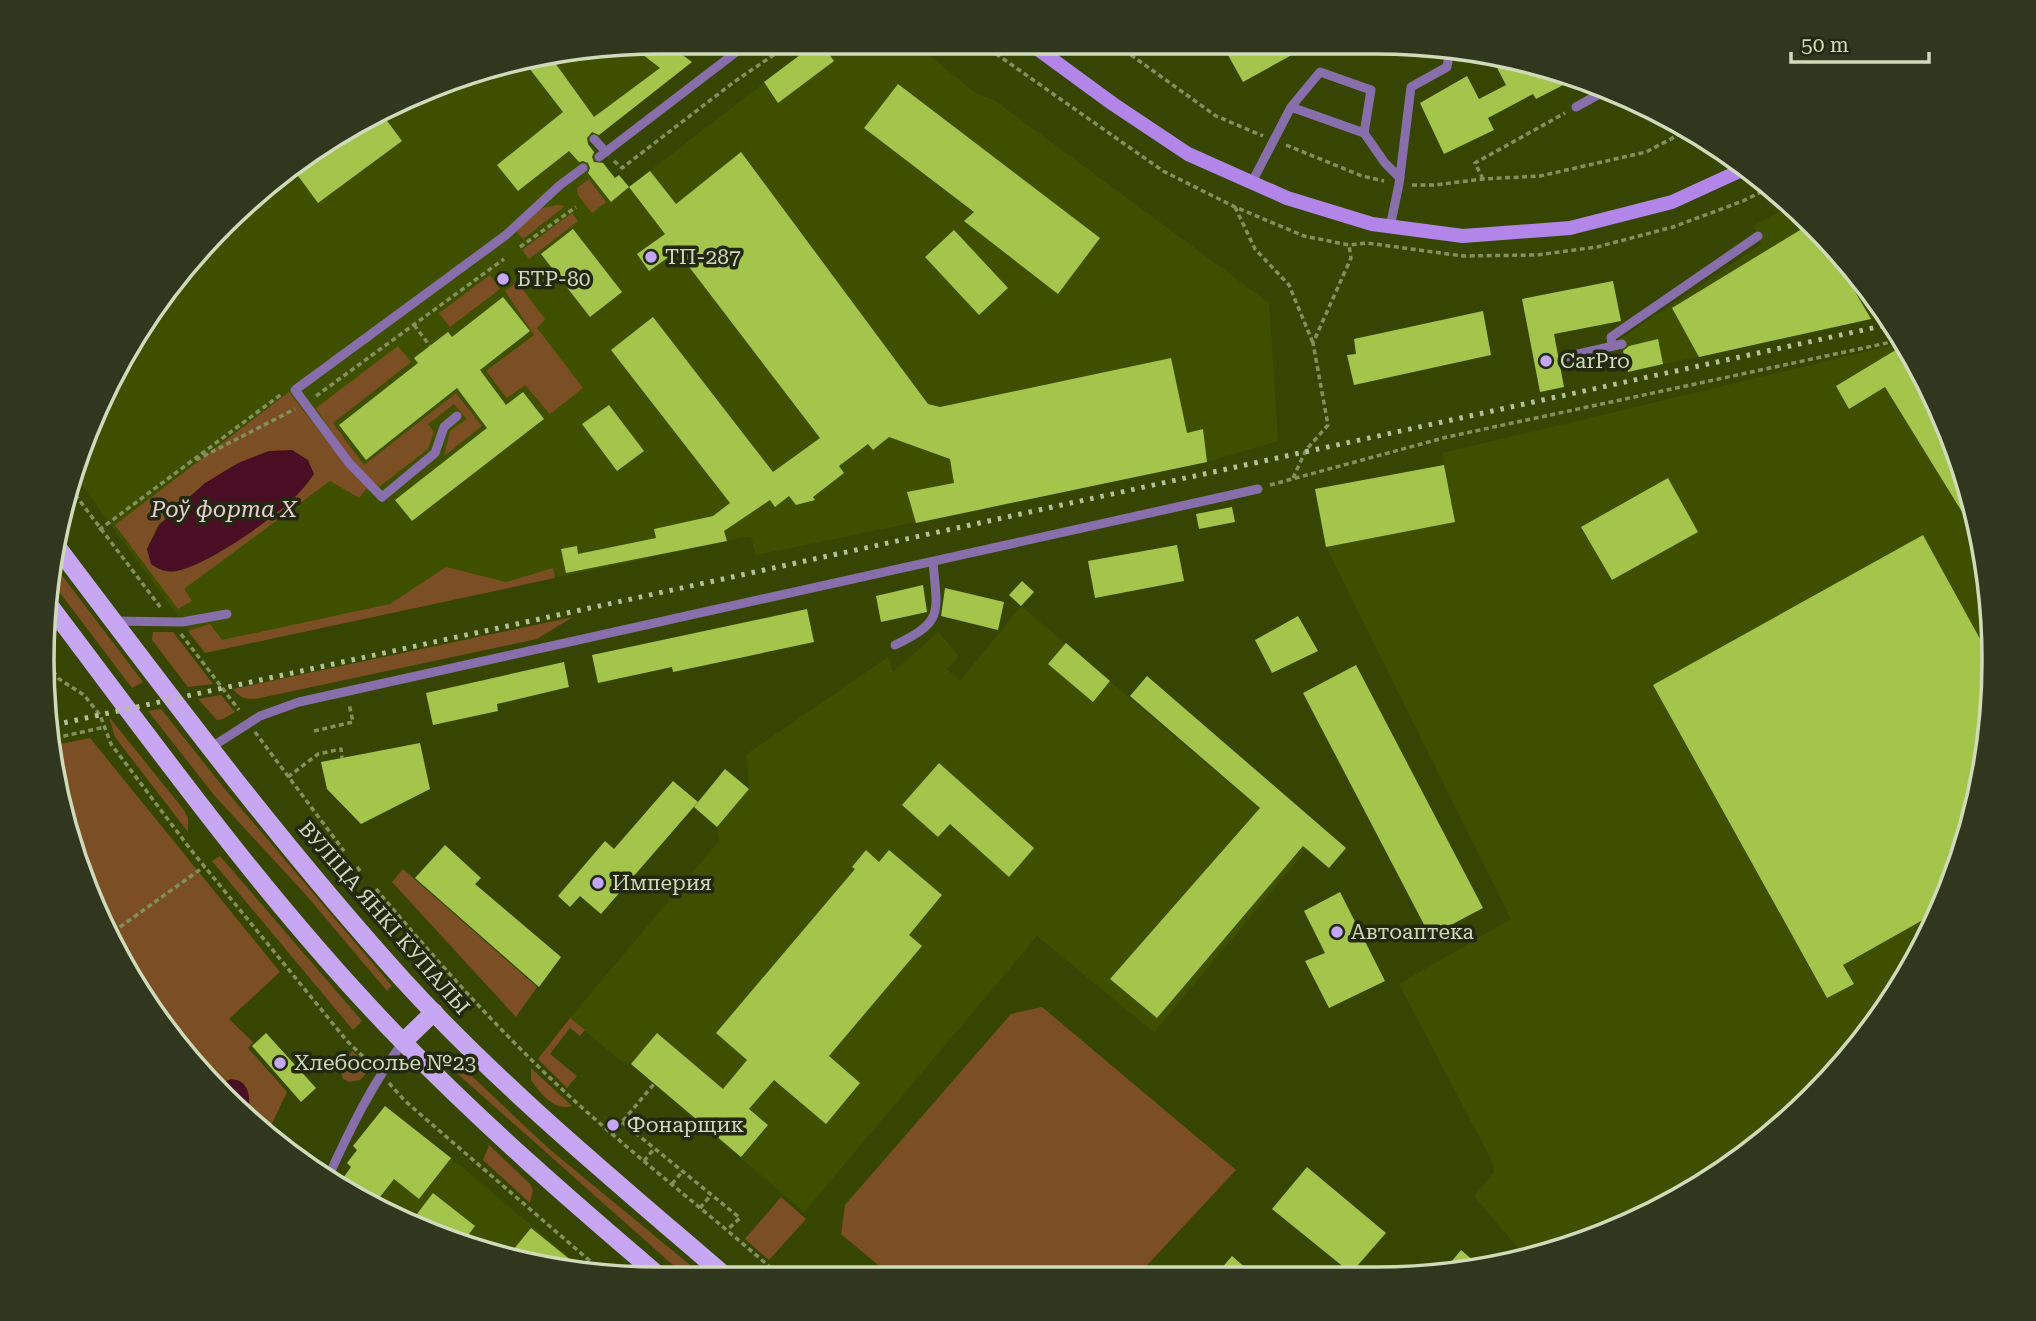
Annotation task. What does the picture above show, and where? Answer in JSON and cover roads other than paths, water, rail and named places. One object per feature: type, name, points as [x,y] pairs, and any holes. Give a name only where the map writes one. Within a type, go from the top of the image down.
[{"type":"main road","points":[[1049,54],[1188,154],[1287,198],[1372,224],[1463,236],[1570,228],[1672,202],[1735,173]]},
{"type":"main road","name":"ВУЛІЦА ЯНКІ КУПАЛЫ","points":[[64,555],[209,748],[340,908],[434,1012],[503,1081],[715,1267]]},
{"type":"main road","points":[[56,615],[216,828],[403,1042],[553,1185],[648,1266]]},
{"type":"main road","points":[[403,1042],[434,1012]]},
{"type":"lane","points":[[594,139],[603,154],[734,54]]},
{"type":"lane","points":[[1390,227],[1400,178],[1411,87],[1447,67],[1448,59]]},
{"type":"lane","points":[[1252,183],[1291,107],[1320,72],[1371,90],[1364,133]]},
{"type":"lane","points":[[1576,107],[1596,96]]},
{"type":"lane","points":[[1291,107],[1364,133],[1385,163],[1400,178]]},
{"type":"lane","points":[[457,416],[444,427],[435,453],[382,497],[349,463],[295,390],[506,236],[559,185],[583,168]]},
{"type":"lane","points":[[1565,357],[1617,345],[1611,337],[1758,236]]},
{"type":"lane","points":[[209,748],[260,716],[299,702],[1258,489]]},
{"type":"lane","points":[[895,645],[925,630],[932,620],[935,608],[933,562]]},
{"type":"lane","points":[[113,621],[172,622],[227,614]]},
{"type":"lane","points":[[56,626],[62,622]]},
{"type":"lane","points":[[331,1170],[360,1107],[403,1042]]},
{"type":"water","name":"Роў форта X","points":[[292,450],[308,460],[314,474],[297,495],[273,516],[223,550],[190,567],[170,572],[151,564],[147,549],[159,525],[205,483],[238,463],[269,451]]},
{"type":"water","points":[[231,1079],[243,1083],[248,1093],[249,1105],[232,1089],[225,1082]]},
{"type":"railway","points":[[58,724],[1881,326]]},
{"type":"place","name":"ТП-287","points":[[651,257]]},
{"type":"place","name":"БТР-80","points":[[503,279]]},
{"type":"place","name":"CarPro","points":[[1546,361]]},
{"type":"place","name":"Империя","points":[[598,883]]},
{"type":"place","name":"Автоаптека","points":[[1337,932]]},
{"type":"place","name":"Хлебосолье №23","points":[[280,1063]]},
{"type":"place","name":"Фонарщик","points":[[613,1125]]}]
